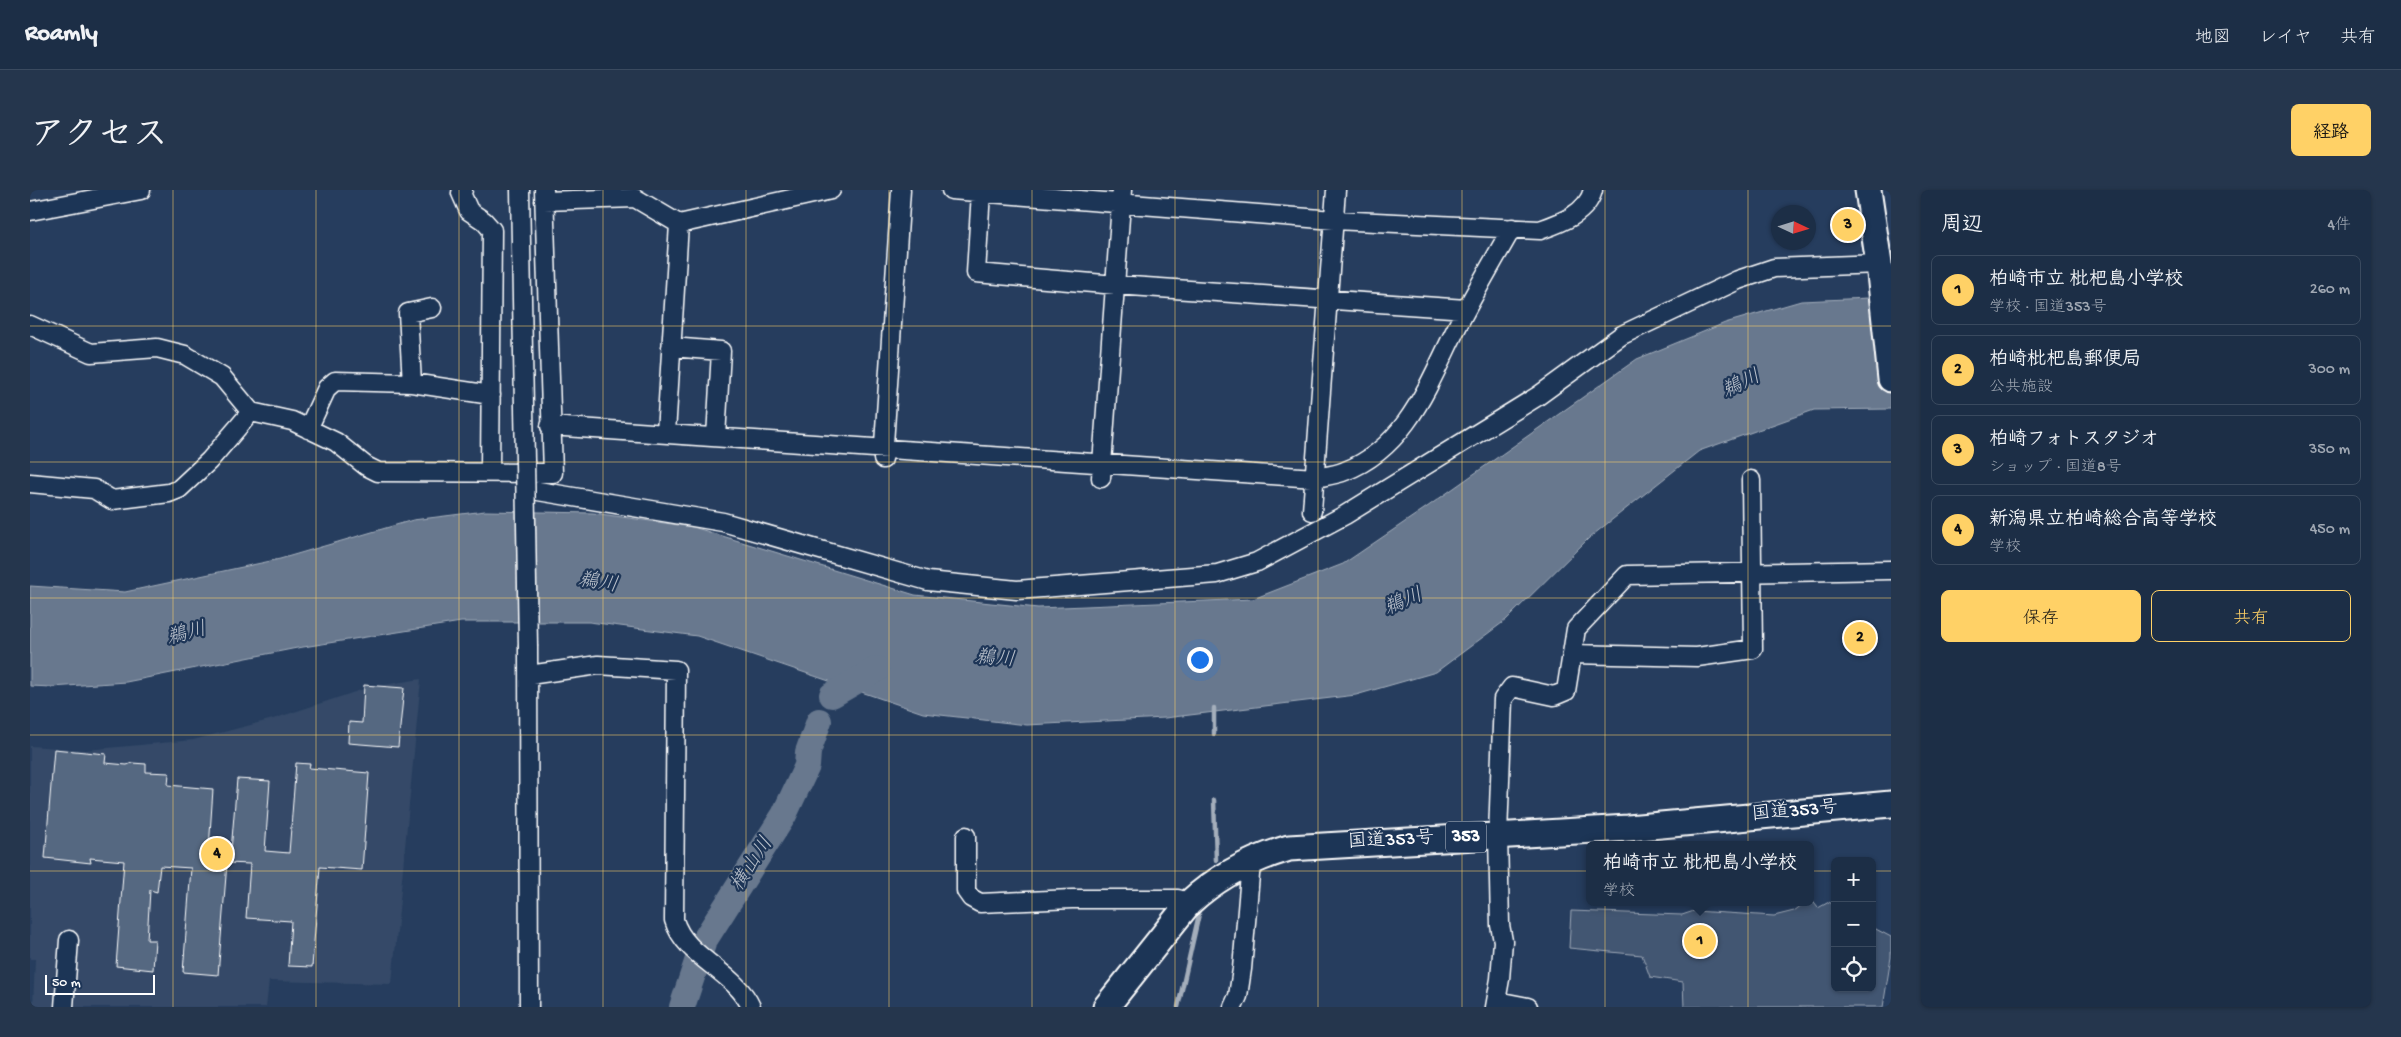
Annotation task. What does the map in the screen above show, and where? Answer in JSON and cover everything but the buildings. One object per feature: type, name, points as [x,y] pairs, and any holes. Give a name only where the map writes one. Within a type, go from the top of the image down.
[{"type":"highway","points":[[1868,190],[1879,265],[1891,379]]},
{"type":"highway","name":"国道353号","points":[[1106,1007],[1189,903],[1217,880],[1276,852],[1304,846],[1628,828],[1891,804]]},
{"type":"street","points":[[30,211],[141,190]]},
{"type":"street","points":[[463,190],[461,193],[469,211],[484,221],[492,230],[490,471]]},
{"type":"street","points":[[520,190],[529,675],[529,1007]]},
{"type":"street","points":[[30,325],[91,353],[157,348],[185,354],[222,378],[251,412],[292,422],[336,442],[366,466],[378,472],[490,471],[509,474],[553,473],[544,196],[635,198],[679,224],[830,190]]},
{"type":"street","points":[[883,453],[901,190]]},
{"type":"street","points":[[951,190],[1122,197],[1334,220],[1540,230],[1567,221],[1582,208],[1593,190]]},
{"type":"street","points":[[1312,511],[1336,190]]},
{"type":"street","points":[[981,192],[976,273],[1116,285],[1466,309]]},
{"type":"street","points":[[1101,471],[1122,197]]},
{"type":"street","points":[[666,433],[679,224]]},
{"type":"street","points":[[550,426],[716,437],[1101,471],[1315,478],[1344,472],[1367,460],[1394,439],[1412,418],[1466,309],[1512,228]]},
{"type":"street","points":[[538,491],[723,522],[928,581],[1018,590],[1217,574],[1257,562],[1345,515],[1538,396],[1622,336],[1738,280],[1774,268],[1879,265]]},
{"type":"street","points":[[412,383],[408,313],[432,308]]},
{"type":"street","points":[[671,347],[721,351],[716,437]]},
{"type":"street","points":[[308,429],[327,388],[335,382],[412,383],[491,396]]},
{"type":"street","points":[[30,483],[94,489],[112,500],[169,493],[179,489],[209,461],[251,412]]},
{"type":"street","points":[[1572,654],[1697,657],[1753,649],[1751,480]]},
{"type":"street","points":[[1528,1007],[1496,1004],[1503,941],[1500,925],[1498,835],[1503,699],[1512,687],[1554,696],[1566,691],[1576,629],[1627,575],[1891,570]]},
{"type":"street","points":[[529,675],[598,665],[676,670],[674,920],[677,928],[690,945],[737,987],[751,1007]]},
{"type":"street","points":[[966,836],[966,891],[971,898],[980,903],[1072,899],[1178,899],[1189,903]]},
{"type":"street","points":[[1233,1007],[1238,996],[1242,970],[1251,863]]},
{"type":"street","points":[[64,1007],[69,940]]},
{"type":"shaded area","points":[[421,679],[392,984],[269,981],[266,1007],[33,1007],[35,959],[30,959],[30,746],[86,750],[193,740],[273,719],[370,687]]},
{"type":"shaded area","points":[[1829,902],[1831,903],[1831,992],[1876,992],[1876,929],[1891,937],[1891,957],[1883,1007],[1684,1007],[1683,982],[1650,977],[1642,955],[1569,948],[1571,911],[1682,915],[1694,911],[1774,916],[1794,911],[1801,906],[1814,906],[1814,903],[1818,908]]},
{"type":"water","name":"鵜川","points":[[1891,297],[1891,409],[1814,410],[1699,451],[1589,538],[1506,620],[1436,672],[1356,695],[1165,718],[1027,725],[923,713],[697,636],[589,622],[461,622],[297,648],[126,682],[52,687],[30,686],[30,586],[125,592],[280,559],[413,520],[485,511],[593,513],[693,527],[915,595],[1038,608],[1253,599],[1343,564],[1637,359],[1725,323],[1801,301]]},
{"type":"waterway","name":"横山川","points":[[832,695],[877,669]]},
{"type":"waterway","points":[[1214,708],[1214,734]]},
{"type":"waterway","name":"横山川","points":[[682,1007],[704,941],[784,815],[807,766],[808,752],[819,721]]},
{"type":"waterway","points":[[1214,800],[1216,860]]},
{"type":"waterway","points":[[1178,1007],[1199,914]]},
{"type":"place","name":"柏崎フォトスタジオ","points":[[1848,225]]},
{"type":"place","name":"柏崎枇杷島郵便局","points":[[1860,638]]},
{"type":"place","name":"新潟県立柏崎総合高等学校","points":[[217,854]]},
{"type":"place","name":"柏崎市立 枇杷島小学校","points":[[1700,941]]}]
